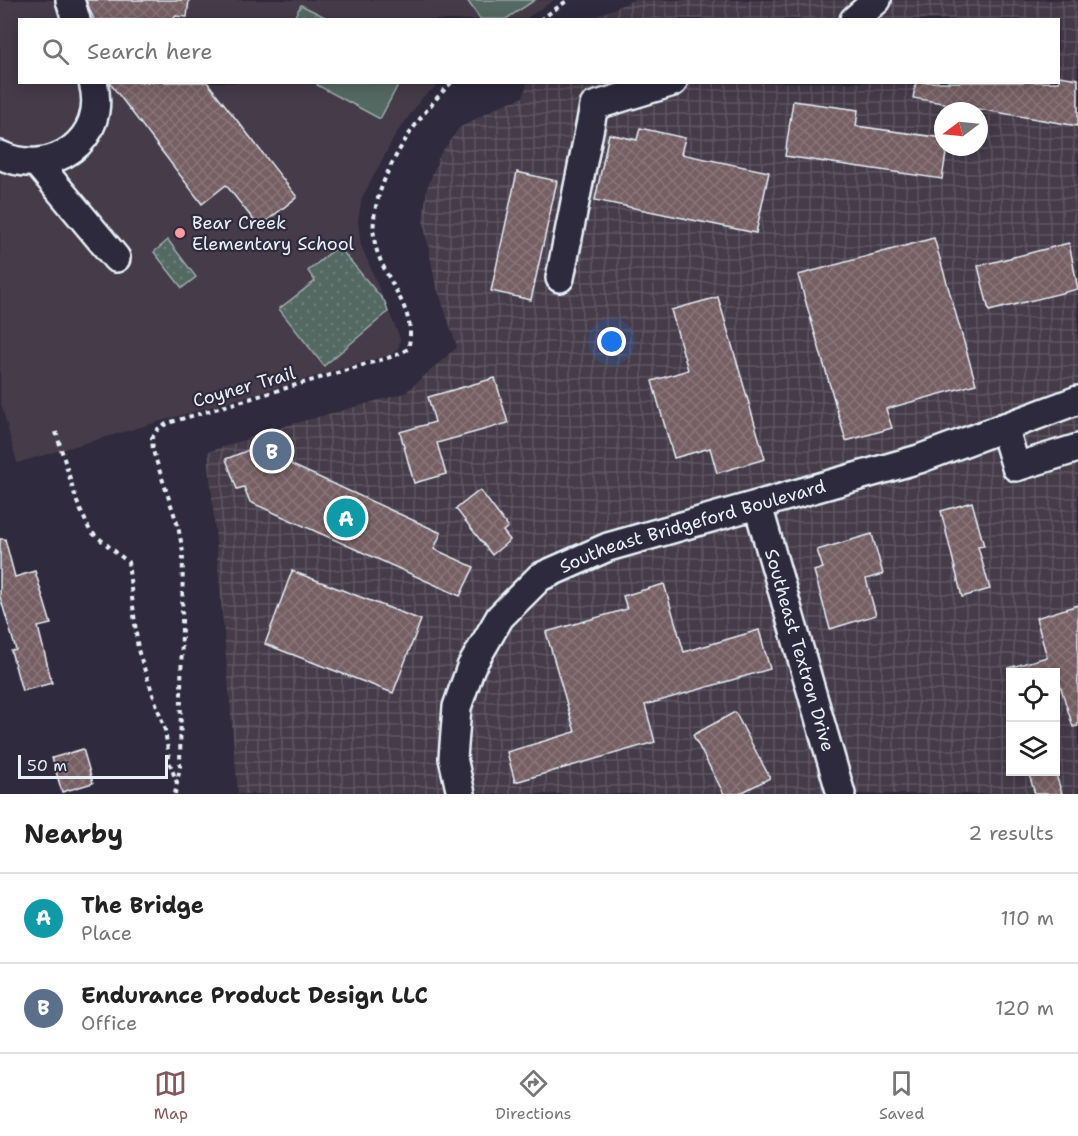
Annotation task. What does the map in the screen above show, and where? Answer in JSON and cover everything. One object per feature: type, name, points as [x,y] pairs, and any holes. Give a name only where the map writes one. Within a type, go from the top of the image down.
[{"type":"street","points":[[70,0],[75,18]]},
{"type":"street","points":[[856,18],[877,0]]},
{"type":"street","points":[[0,155],[13,161],[37,163],[53,160],[71,151],[85,136],[96,108],[97,98],[94,84]]},
{"type":"street","points":[[560,278],[594,106],[666,84]]},
{"type":"street","points":[[37,163],[116,258]]},
{"type":"street","name":"Southeast Bridgeford Boulevard","points":[[461,794],[453,758],[457,707],[471,667],[500,617],[540,577],[608,548],[919,459],[1078,400]]},
{"type":"street","points":[[1004,427],[1016,467],[1078,448]]},
{"type":"street","name":"Southeast Textron Drive","points":[[758,506],[842,794]]},
{"type":"path","points":[[543,18],[568,0]]},
{"type":"path","name":"Coyner Trail","points":[[175,794],[178,786],[183,552],[178,526],[153,452],[152,438],[158,429],[168,423],[394,356],[408,349],[411,336],[409,316],[376,251],[373,229],[389,167],[422,113],[450,84]]},
{"type":"path","points":[[57,432],[77,502],[90,531],[128,562],[138,650],[165,730],[170,764],[178,786]]},
{"type":"shaded area","name":"Bear Creek Elementary School","points":[[0,0],[554,0],[527,18],[18,18],[18,84],[440,84],[423,97],[396,134],[362,198],[358,221],[361,245],[400,338],[399,347],[392,354],[17,463],[0,400]]},
{"type":"shaded area","points":[[634,0],[1078,0],[1078,794],[238,794],[208,452],[285,426],[405,393],[457,347],[435,282],[423,220],[427,188],[440,154],[459,128],[499,106],[523,97],[527,84],[1060,84],[1060,18],[591,18]]},
{"type":"green space","points":[[467,0],[535,0],[508,18],[479,18]]},
{"type":"green space","points":[[301,5],[327,18],[299,18],[295,16]]},
{"type":"green space","points":[[318,84],[398,84],[380,119]]},
{"type":"green space","points":[[168,240],[196,277],[182,288],[154,252]]},
{"type":"green space","points":[[338,246],[385,302],[388,312],[324,366],[279,309],[315,281],[308,271]]},
{"type":"building","points":[[86,0],[189,0],[187,17],[93,18]]},
{"type":"building","points":[[1060,76],[1078,79],[1078,126],[988,111],[988,102],[937,102],[913,98],[916,84],[1060,84]]},
{"type":"building","points":[[111,84],[209,84],[297,197],[259,227],[226,185],[202,204]]},
{"type":"building","points":[[793,101],[858,110],[856,126],[934,137],[934,156],[946,156],[942,179],[785,156]]},
{"type":"building","points":[[640,128],[685,138],[681,154],[769,172],[756,233],[595,200],[609,134],[637,140]]},
{"type":"building","points":[[517,172],[557,181],[531,300],[491,291]]},
{"type":"building","points":[[934,238],[976,384],[886,409],[892,428],[846,441],[798,275]]},
{"type":"building","points":[[1069,243],[1078,289],[989,311],[978,266]]},
{"type":"building","points":[[718,297],[765,459],[717,473],[710,448],[674,458],[652,381],[688,370],[671,310]]},
{"type":"building","points":[[495,378],[508,423],[437,443],[446,474],[414,483],[400,432],[435,422],[428,397]]},
{"type":"building","points":[[281,437],[292,465],[441,533],[434,549],[474,567],[460,596],[250,502],[244,487],[237,489],[226,459]]},
{"type":"building","points":[[480,490],[508,527],[503,531],[510,540],[492,555],[456,509]]},
{"type":"building","points":[[972,502],[984,546],[978,547],[990,589],[962,597],[941,511]]},
{"type":"building","points":[[872,534],[883,574],[866,579],[876,615],[830,629],[814,571],[823,568],[817,550]]},
{"type":"building","points":[[0,539],[5,539],[15,577],[35,571],[51,624],[38,627],[52,683],[22,691],[11,651],[16,650],[0,597]]},
{"type":"building","points":[[292,571],[421,620],[393,693],[265,644]]},
{"type":"building","points":[[664,584],[684,652],[759,630],[770,669],[645,705],[655,742],[515,782],[507,752],[575,732],[546,632],[627,609],[623,596]]},
{"type":"building","points":[[1078,605],[1078,726],[1073,727],[1060,685],[1060,668],[1008,668],[1047,657],[1036,618]]},
{"type":"building","points":[[735,712],[770,778],[739,794],[724,794],[693,735]]},
{"type":"building","points":[[83,749],[93,783],[62,792],[52,758]]},
{"type":"building","points":[[1030,776],[1057,776],[1062,794],[1035,794]]},
{"type":"place","name":"Bear Creek Elementary School","points":[[180,233]]},
{"type":"place","name":"Endurance Product Design LLC","points":[[272,451]]},
{"type":"place","name":"The Bridge","points":[[346,518]]}]
